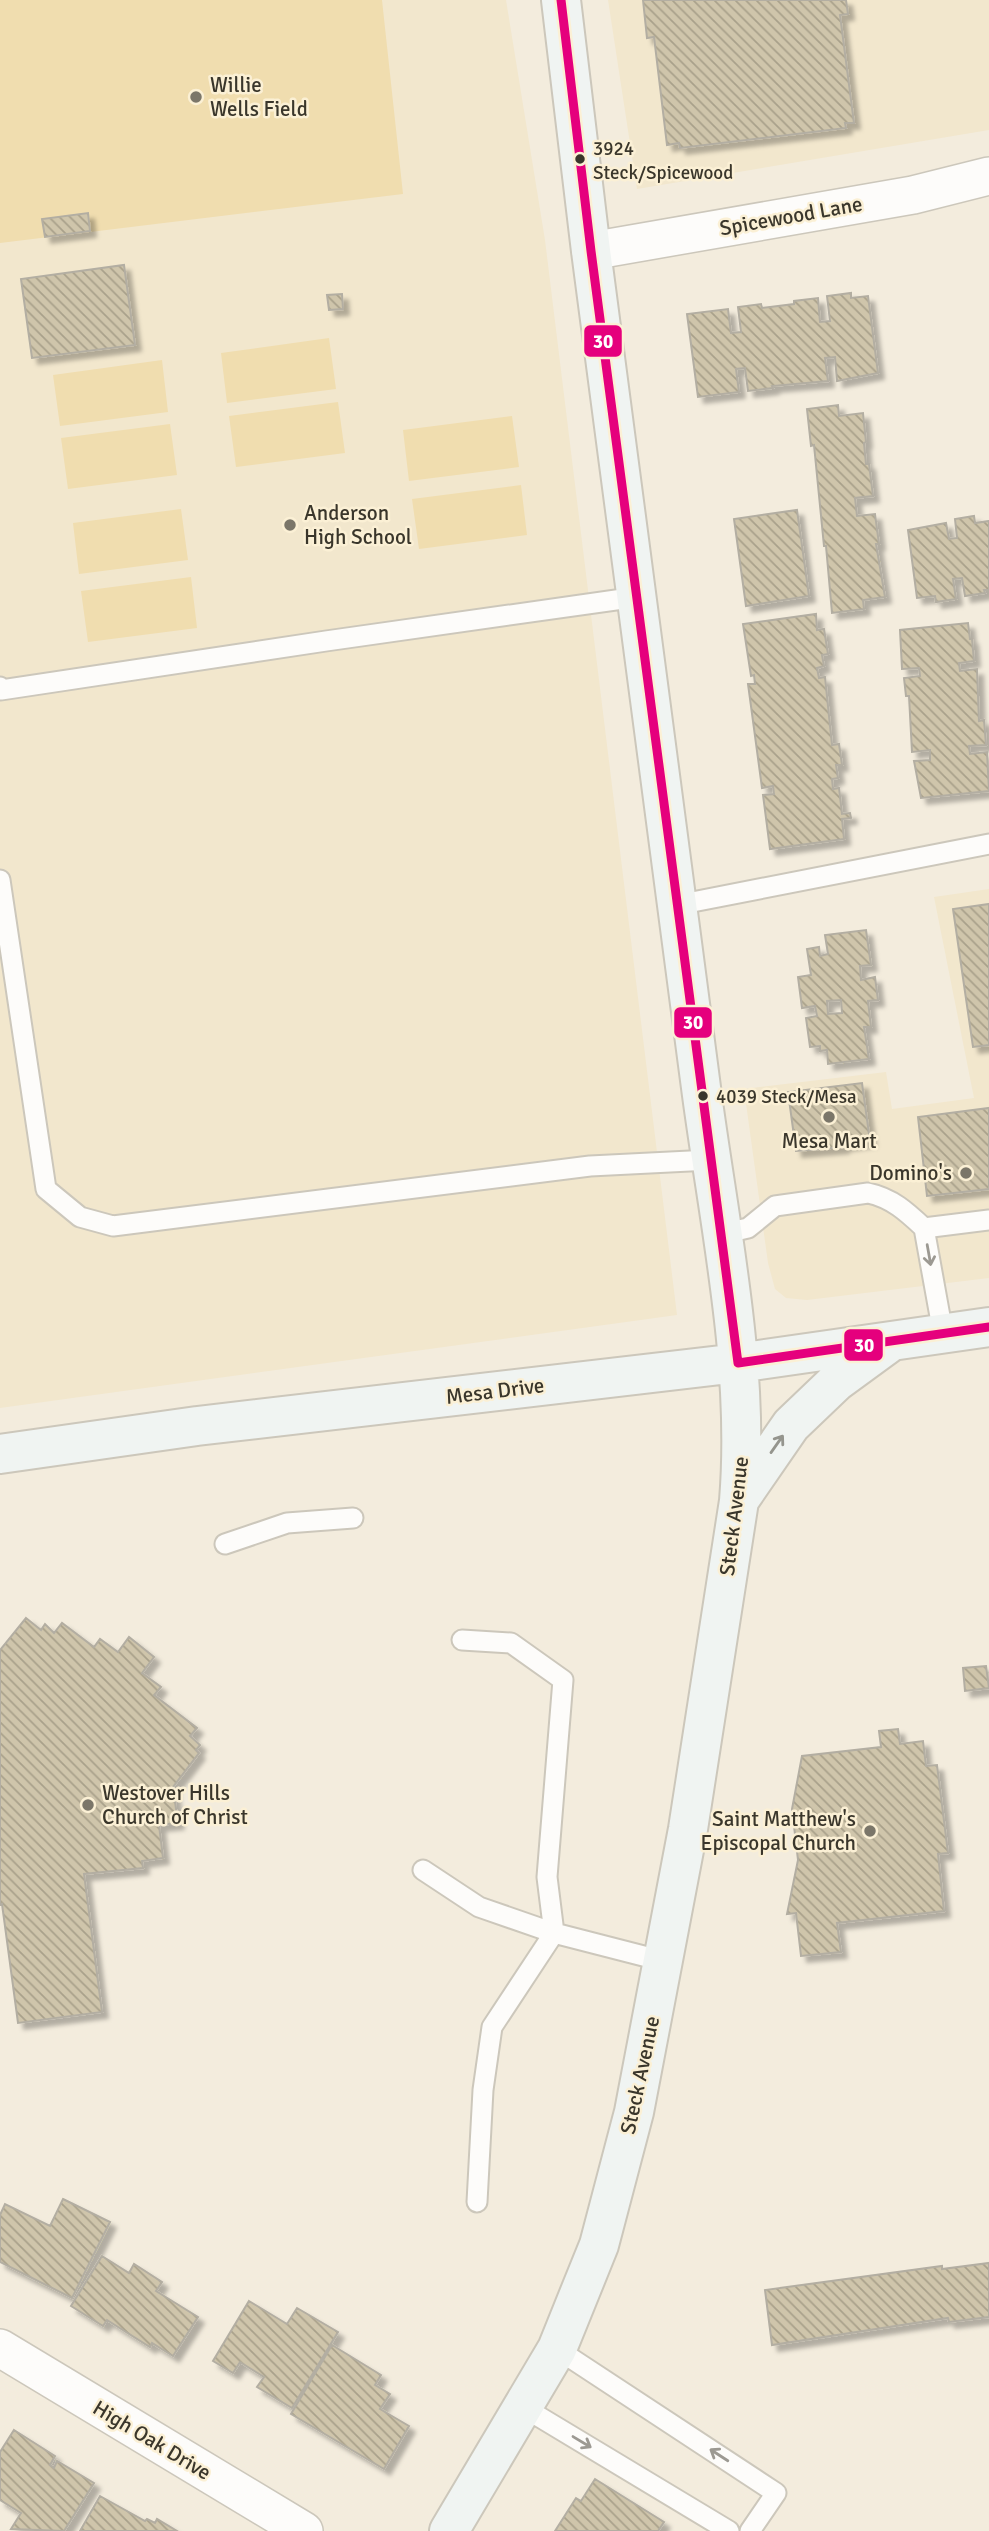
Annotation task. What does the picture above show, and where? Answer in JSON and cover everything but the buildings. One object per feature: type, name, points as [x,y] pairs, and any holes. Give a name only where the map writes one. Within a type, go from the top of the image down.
[{"type":"street","name":"Steck Avenue","points":[[449,2531],[558,2349],[600,2245],[635,2112],[688,1829],[739,1501],[743,1459],[738,1363],[723,1234],[710,1160],[591,251],[561,0]]},
{"type":"street","name":"Spicewood Lane","points":[[591,251],[913,195],[989,176]]},
{"type":"street","name":"Mesa Drive","points":[[0,1454],[184,1428],[738,1363],[989,1327]]},
{"type":"street","points":[[739,1501],[800,1416],[836,1381],[892,1340]]},
{"type":"street","name":"High Oak Drive","points":[[0,2348],[304,2531]]},
{"type":"lane","points":[[0,690],[637,597]]},
{"type":"lane","points":[[677,905],[989,844]]},
{"type":"lane","points":[[0,880],[46,1189],[80,1217],[113,1226],[590,1167],[710,1160]]},
{"type":"lane","points":[[723,1234],[748,1228],[775,1206],[868,1193],[881,1195],[924,1228],[943,1333]]},
{"type":"lane","points":[[924,1228],[989,1220]]},
{"type":"lane","points":[[225,1544],[287,1523],[353,1518]]},
{"type":"lane","points":[[462,1640],[511,1643],[563,1680],[547,1877],[554,1933],[492,2027],[483,2090],[477,2202]]},
{"type":"lane","points":[[424,1870],[479,1907],[554,1933],[663,1961]]},
{"type":"lane","points":[[558,2349],[776,2493],[750,2531]]},
{"type":"lane","points":[[523,2407],[729,2531]]},
{"type":"shaded area","name":"Anderson High School","points":[[0,0],[506,0],[545,240],[677,1315],[0,1408]]},
{"type":"shaded area","name":"Willie Wells Field","points":[[0,0],[382,0],[403,194],[0,243]]},
{"type":"shaded area","points":[[608,0],[989,0],[989,130],[637,189]]},
{"type":"shaded area","points":[[329,338],[336,389],[227,403],[221,353]]},
{"type":"shaded area","points":[[162,360],[168,412],[60,426],[53,375]]},
{"type":"shaded area","points":[[338,402],[345,453],[236,467],[229,416]]},
{"type":"shaded area","points":[[512,416],[519,467],[409,481],[403,430]]},
{"type":"shaded area","points":[[170,424],[177,475],[68,489],[61,438]]},
{"type":"shaded area","points":[[521,485],[527,535],[419,549],[412,499]]},
{"type":"shaded area","points":[[181,509],[188,560],[79,574],[73,523]]},
{"type":"shaded area","points":[[191,577],[197,628],[88,642],[81,591]]},
{"type":"shaded area","points":[[989,889],[989,1278],[807,1300],[786,1298],[775,1289],[768,1263],[744,1089],[886,1072],[892,1109],[974,1098],[934,897]]},
{"type":"transit line","name":"30","points":[[561,0],[591,251],[738,1363]]},
{"type":"transit line","name":"30","points":[[738,1363],[989,1327]]},
{"type":"place","name":"Willie Wells Field","points":[[196,97]]},
{"type":"place","name":"3924 Steck/Spicewood","points":[[580,159]]},
{"type":"place","name":"Anderson High School","points":[[290,525]]},
{"type":"place","name":"4039 Steck/Mesa","points":[[703,1096]]},
{"type":"place","name":"Mesa Mart","points":[[829,1117]]},
{"type":"place","name":"Domino's","points":[[966,1173]]},
{"type":"place","name":"Westover Hills Church of Christ","points":[[88,1805]]},
{"type":"place","name":"Saint Matthew's Episcopal Church","points":[[870,1831]]}]
